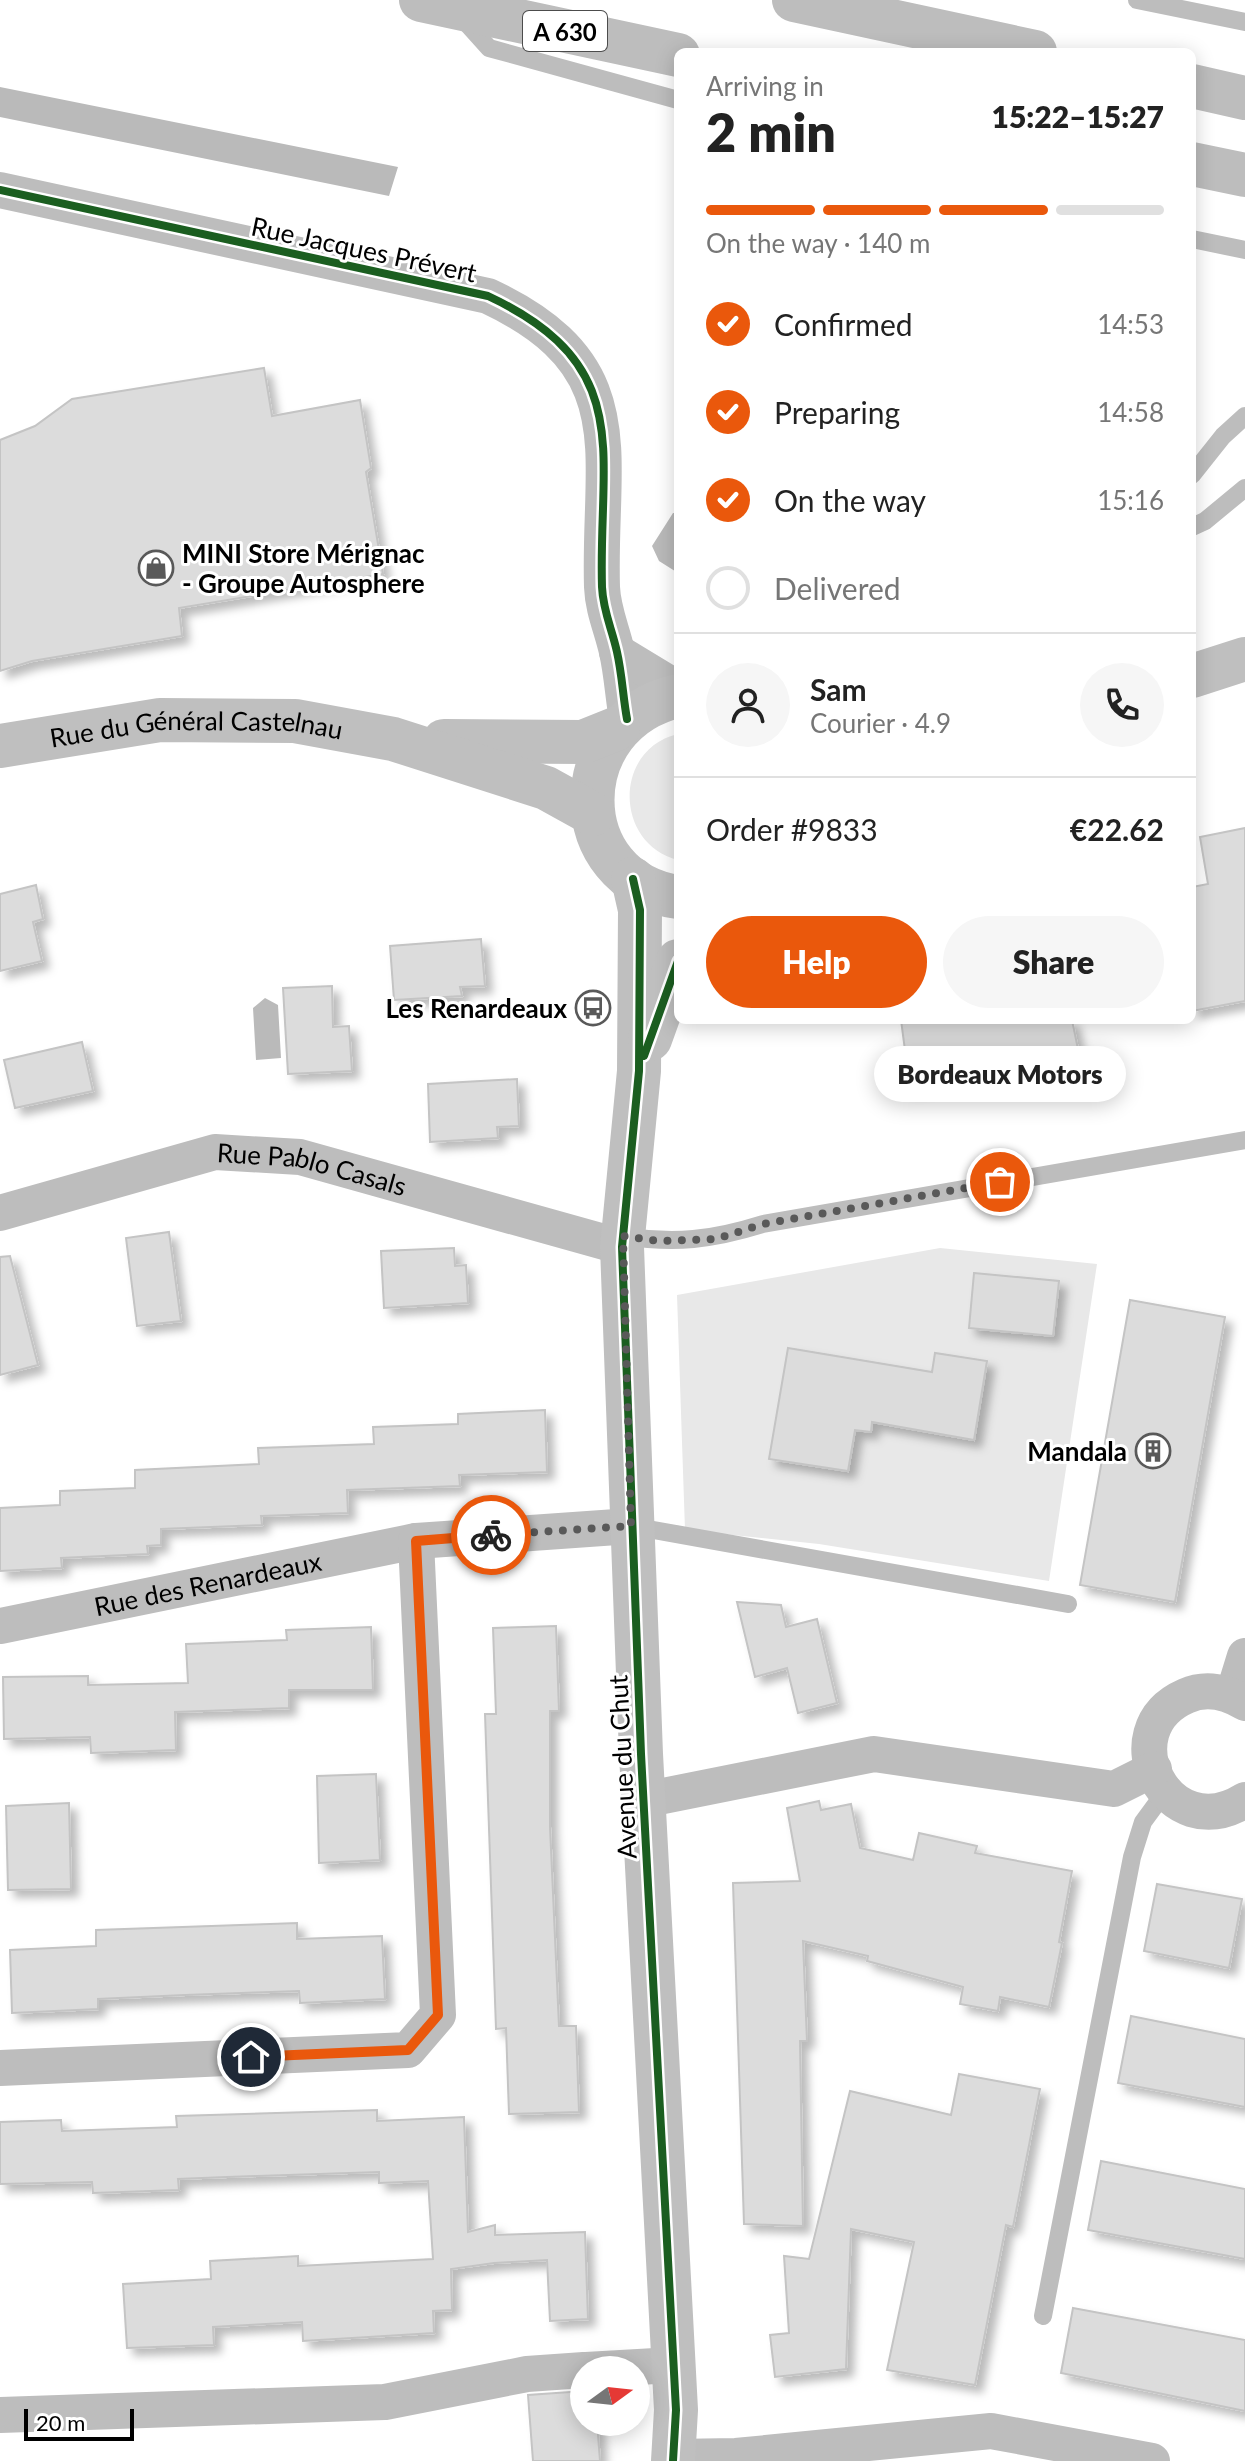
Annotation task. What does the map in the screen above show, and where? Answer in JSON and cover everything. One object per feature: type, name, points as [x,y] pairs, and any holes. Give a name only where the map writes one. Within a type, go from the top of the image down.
[{"type":"highway","points":[[794,0],[1016,48]]},
{"type":"highway","name":"A 630","points":[[436,3],[674,54]]},
{"type":"highway","points":[[1196,87],[1245,98]]},
{"type":"highway","points":[[1196,165],[1245,175]]},
{"type":"street","name":"Rue Jacques Prévert","points":[[0,190],[488,296],[529,315],[552,333],[570,354],[595,397],[604,439],[602,588],[605,619],[617,652],[622,723]]},
{"type":"street","points":[[617,652],[674,687]]},
{"type":"street","points":[[1196,675],[1245,659]]},
{"type":"street","name":"Rue du Général Castelnau","points":[[393,739],[583,742],[622,723],[654,702],[674,697]]},
{"type":"street","name":"Rue du Général Castelnau","points":[[0,746],[160,720],[295,721],[393,739],[546,788],[593,814]]},
{"type":"street","points":[[622,723],[601,753],[593,783],[593,814],[604,845],[633,879],[674,895]]},
{"type":"street","name":"Avenue du Chut","points":[[633,879],[640,910],[639,1071],[622,1241],[643,1800],[676,2410],[673,2459]]},
{"type":"street","name":"Avenue du Chut","points":[[639,1071],[674,972]]},
{"type":"street","name":"Rue Pablo Casals","points":[[0,1213],[215,1152],[300,1157],[622,1241]]},
{"type":"street","name":"Rue des Renardeaux","points":[[0,1626],[416,1541],[631,1526]]},
{"type":"street","points":[[0,2068],[408,2050],[438,2015],[416,1541]]},
{"type":"street","points":[[1245,1656],[1239,1699],[1213,1691],[1194,1692],[1176,1700],[1161,1714],[1152,1731],[1148,1751],[1160,1781],[1175,1802],[1194,1810],[1214,1812],[1245,1800]]},
{"type":"street","name":"Avenue du Chut","points":[[643,1800],[874,1754],[1114,1789],[1160,1781]]},
{"type":"street","points":[[650,2366],[673,2365]]},
{"type":"street","points":[[0,2415],[385,2402],[527,2374],[570,2371]]},
{"type":"street","points":[[673,2459],[736,2456],[991,2431],[1152,2461]]},
{"type":"lane","points":[[1137,0],[1245,22]]},
{"type":"lane","points":[[436,3],[489,48],[674,99]]},
{"type":"lane","points":[[1196,240],[1245,250]]},
{"type":"lane","points":[[1196,471],[1245,416]]},
{"type":"lane","points":[[1196,525],[1245,488]]},
{"type":"lane","points":[[622,1241],[716,1239],[763,1224],[1245,1140]]},
{"type":"lane","points":[[631,1526],[1068,1604]]},
{"type":"lane","points":[[1043,2316],[1132,1857],[1160,1781]]},
{"type":"shaded area","points":[[0,87],[398,167],[389,196],[0,117]]},
{"type":"shaded area","points":[[674,513],[674,570],[659,561],[652,546]]},
{"type":"shaded area","points":[[674,736],[674,858],[657,851],[642,836],[633,817],[630,797],[633,776],[642,758],[657,743]]},
{"type":"shaded area","points":[[265,998],[278,1005],[281,1058],[256,1060],[253,1008]]},
{"type":"shaded area","points":[[940,1248],[1097,1264],[1049,1581],[819,1544],[685,1530],[677,1295]]},
{"type":"building","points":[[264,368],[272,416],[360,400],[371,468],[366,472],[383,574],[179,608],[182,636],[32,661],[0,671],[0,440],[35,426],[72,399]]},
{"type":"building","points":[[1245,828],[1245,1001],[1196,1010],[1196,886],[1208,884],[1200,837]]},
{"type":"building","points":[[36,885],[43,919],[33,922],[42,961],[0,971],[0,894]]},
{"type":"building","points":[[481,939],[485,986],[460,987],[462,996],[394,1000],[390,946]]},
{"type":"building","points":[[332,986],[333,1027],[349,1026],[352,1071],[288,1074],[283,988]]},
{"type":"building","points":[[902,1024],[1073,1024],[1079,1054],[910,1088]]},
{"type":"building","points":[[82,1042],[93,1091],[15,1108],[4,1060]]},
{"type":"building","points":[[517,1079],[519,1126],[497,1127],[498,1138],[430,1142],[428,1084]]},
{"type":"building","points":[[169,1232],[181,1321],[137,1326],[126,1238]]},
{"type":"building","points":[[454,1248],[455,1266],[466,1265],[468,1303],[384,1308],[381,1251]]},
{"type":"building","points":[[10,1256],[38,1365],[0,1375],[0,1257]]},
{"type":"building","points":[[974,1273],[1059,1281],[1053,1336],[969,1328]]},
{"type":"building","name":"Mandala","points":[[1130,1300],[1225,1317],[1175,1602],[1080,1585]]},
{"type":"building","points":[[788,1348],[932,1372],[935,1353],[987,1361],[974,1440],[872,1422],[871,1432],[855,1430],[848,1471],[769,1459]]},
{"type":"building","points":[[545,1410],[547,1472],[459,1475],[460,1486],[347,1490],[348,1513],[261,1516],[262,1525],[161,1529],[161,1545],[147,1546],[148,1554],[61,1558],[62,1568],[0,1571],[0,1508],[60,1505],[60,1491],[135,1488],[135,1470],[259,1464],[258,1448],[374,1444],[373,1427],[458,1424],[458,1414]]},
{"type":"building","points":[[737,1602],[781,1605],[786,1627],[817,1619],[837,1703],[798,1713],[787,1668],[755,1677]]},
{"type":"building","points":[[556,1626],[559,1711],[550,1711],[550,1827],[559,2026],[576,2026],[579,2112],[509,2114],[506,2028],[496,2029],[485,1714],[496,1714],[493,1628]]},
{"type":"building","points":[[371,1627],[373,1690],[289,1690],[289,1708],[175,1712],[176,1750],[91,1753],[90,1737],[4,1739],[3,1677],[88,1676],[88,1685],[188,1683],[186,1644],[287,1640],[286,1630]]},
{"type":"building","points":[[376,1774],[380,1860],[319,1863],[317,1776]]},
{"type":"building","points":[[819,1801],[821,1810],[851,1804],[860,1848],[913,1860],[919,1833],[977,1846],[975,1853],[1072,1871],[1059,1942],[1062,1943],[1049,2007],[1000,1997],[998,2011],[960,2004],[963,1987],[867,1961],[868,1956],[803,1941],[807,2041],[800,2041],[803,2226],[744,2224],[733,1883],[800,1881],[787,1808]]},
{"type":"building","points":[[69,1803],[71,1889],[8,1890],[6,1806]]},
{"type":"building","points":[[1157,1884],[1242,1899],[1229,1968],[1144,1951]]},
{"type":"building","points":[[297,1923],[297,1939],[382,1936],[385,1999],[300,2003],[299,1991],[185,1995],[98,1999],[98,2009],[12,2013],[10,1950],[96,1946],[96,1930]]},
{"type":"building","points":[[1131,2016],[1245,2039],[1245,2107],[1118,2083]]},
{"type":"building","points":[[959,2074],[1040,2089],[1013,2227],[1006,2225],[975,2385],[887,2370],[914,2242],[851,2229],[846,2369],[775,2377],[770,2335],[789,2333],[784,2256],[809,2259],[850,2091],[951,2115]]},
{"type":"building","points":[[377,2110],[377,2121],[464,2117],[468,2232],[495,2225],[495,2235],[585,2232],[588,2319],[550,2321],[547,2260],[494,2263],[451,2269],[452,2310],[433,2311],[434,2333],[303,2341],[302,2322],[213,2327],[214,2345],[127,2348],[123,2284],[211,2279],[210,2261],[298,2256],[298,2266],[433,2259],[428,2181],[379,2183],[379,2172],[227,2177],[178,2179],[179,2190],[93,2193],[92,2182],[0,2184],[0,2122],[61,2120],[62,2131],[177,2127],[176,2116]]},
{"type":"building","points":[[1101,2161],[1245,2189],[1245,2259],[1088,2230]]},
{"type":"building","points":[[1073,2308],[1245,2340],[1245,2411],[1061,2373]]},
{"type":"building","points":[[570,2392],[570,2436],[598,2436],[600,2461],[533,2461],[528,2395]]},
{"type":"cycle path","points":[[0,190],[488,296],[536,323],[568,352],[588,383],[599,417],[603,454],[602,587],[619,660],[627,719]]},
{"type":"cycle path","points":[[633,879],[640,910],[639,1071],[622,1247],[641,1754],[676,2410],[673,2461]]},
{"type":"cycle path","points":[[644,1056],[674,972]]},
{"type":"way so far","points":[[491,1535],[631,1526],[623,1236],[659,1241],[716,1239],[763,1224],[1000,1182]]},
{"type":"place","name":"MINI Store Mérignac - Groupe Autosphere","points":[[156,568]]},
{"type":"place","name":"Les Renardeaux","points":[[593,1008]]},
{"type":"place","name":"Bordeaux Motors","points":[[1000,1182]]},
{"type":"place","name":"Mandala","points":[[1153,1451]]},
{"type":"route","points":[[251,2057],[408,2050],[438,2015],[416,1541],[491,1535]]}]
